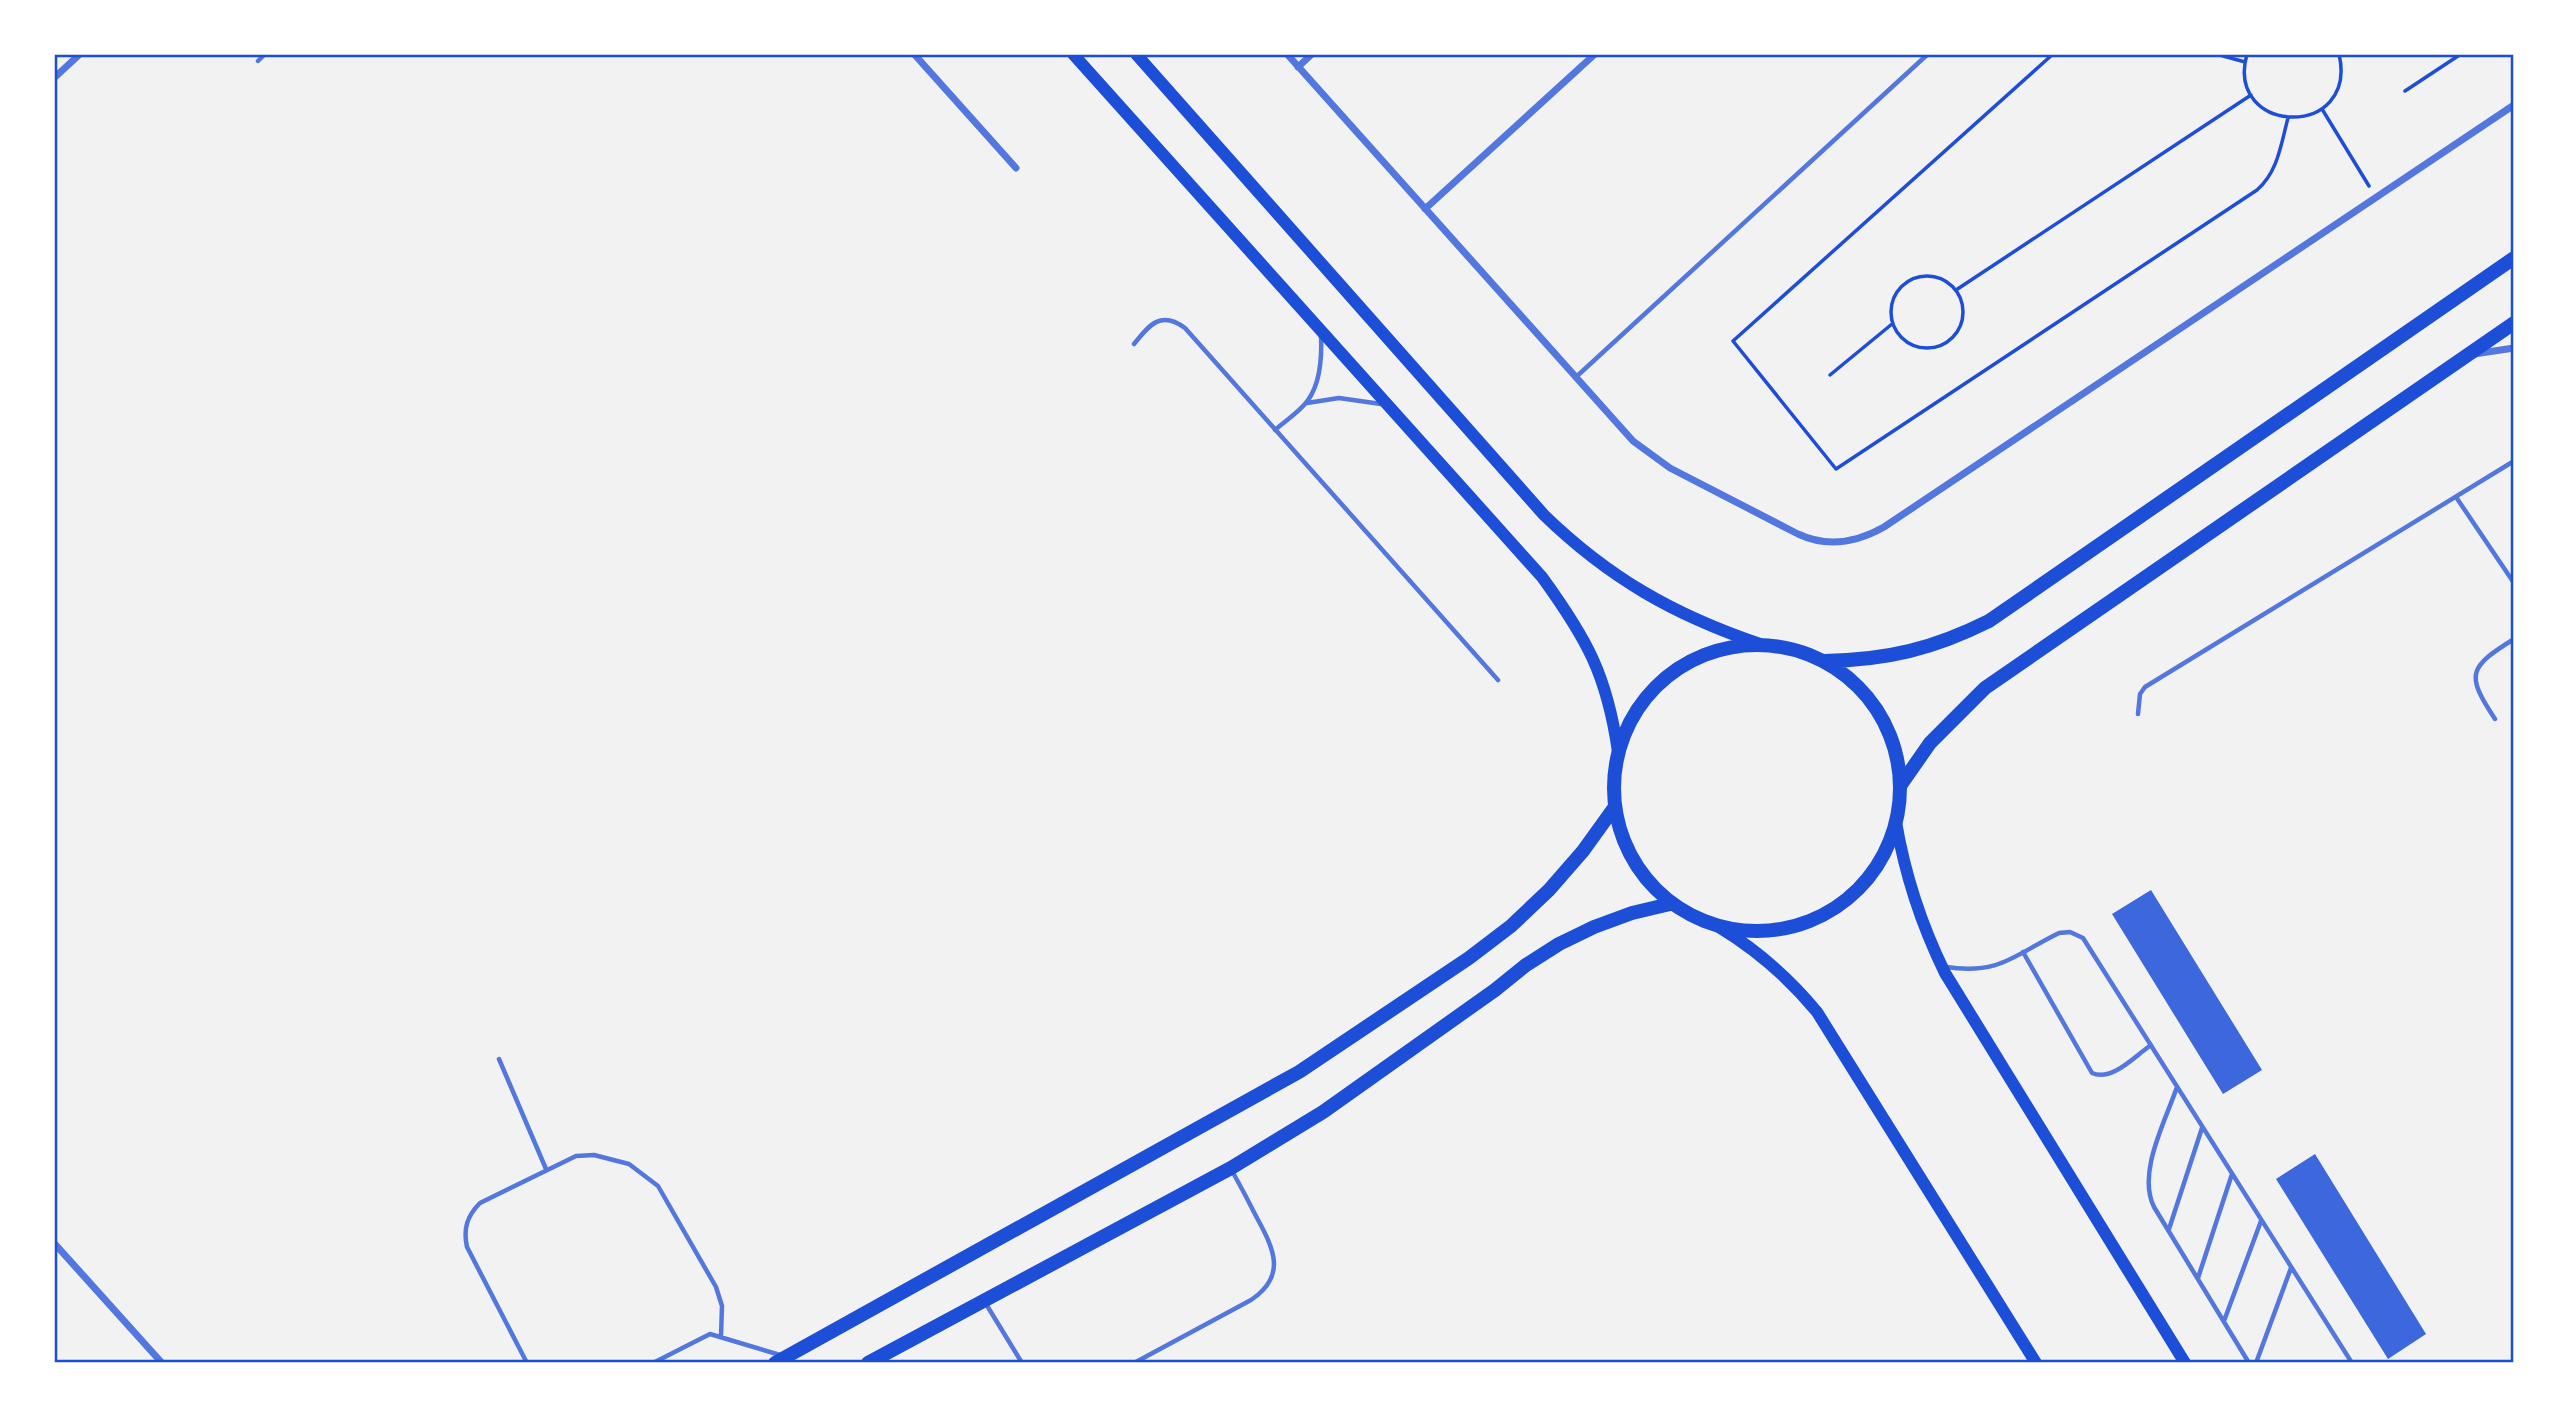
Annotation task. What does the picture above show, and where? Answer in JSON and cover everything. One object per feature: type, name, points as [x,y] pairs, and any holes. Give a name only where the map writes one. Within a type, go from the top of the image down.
[{"type":"main road","points":[[1073,54],[1516,547],[1565,608],[1586,641],[1602,677],[1613,714],[1618,752]]},
{"type":"main road","points":[[1136,54],[1544,515],[1573,543],[1642,593],[1689,618],[1760,644],[1804,652],[1824,660],[1859,687],[1885,722],[1893,743],[1900,786],[1896,822],[1874,871],[1856,892],[1835,909],[1811,921],[1785,929],[1758,932],[1719,927]]},
{"type":"main road","points":[[1824,660],[1859,660],[1926,648],[1989,621],[2514,258]]},
{"type":"main road","points":[[1900,786],[1930,743],[1956,714],[1985,688],[2514,323]]},
{"type":"main road","points":[[1760,644],[1713,651],[1690,660],[1652,690],[1637,709],[1626,730],[1614,771],[1614,808],[1621,836],[1633,861],[1650,884],[1670,904],[1742,941],[1782,973],[1817,1012],[2036,1363]]},
{"type":"main road","points":[[781,1359],[1310,1064],[1469,958],[1511,926],[1566,871],[1614,808]]},
{"type":"main road","points":[[1896,822],[1909,884],[1942,967],[2185,1363]]},
{"type":"main road","points":[[868,1363],[1231,1168],[1323,1112],[1559,944],[1594,926],[1670,904]]},
{"type":"street","points":[[54,78],[80,54]]},
{"type":"street","points":[[914,54],[1016,168]]},
{"type":"street","points":[[1287,54],[1624,433],[1670,468],[1812,541],[1834,543],[1857,540],[1884,527],[2514,105]]},
{"type":"street","points":[[1298,67],[1312,54]]},
{"type":"street","points":[[1425,209],[1595,54]]},
{"type":"street","points":[[2467,355],[2514,348]]},
{"type":"street","points":[[54,1244],[162,1363]]},
{"type":"lane","points":[[258,61],[265,54]]},
{"type":"lane","points":[[1576,377],[1928,54]]},
{"type":"lane","points":[[1134,344],[1154,322],[1166,320],[1179,323],[1498,680]]},
{"type":"lane","points":[[1275,430],[1306,404],[1321,361],[1321,331]]},
{"type":"lane","points":[[1306,404],[1339,398],[1373,401],[1389,406]]},
{"type":"lane","points":[[2138,714],[2140,694],[2145,687],[2514,461]]},
{"type":"lane","points":[[2456,497],[2514,583]]},
{"type":"lane","points":[[2495,719],[2475,684],[2476,673],[2481,662],[2491,653],[2514,639]]},
{"type":"lane","points":[[1942,967],[1967,970],[1989,968],[2059,933],[2070,932],[2083,938],[2351,1363]]},
{"type":"lane","points":[[2023,952],[2092,1073],[2109,1075],[2151,1045]]},
{"type":"lane","points":[[499,1059],[547,1169]]},
{"type":"lane","points":[[2177,1087],[2148,1170],[2150,1200],[2249,1363]]},
{"type":"lane","points":[[2169,1230],[2203,1127]]},
{"type":"lane","points":[[527,1363],[467,1247],[465,1228],[468,1218],[480,1203],[576,1156],[594,1155],[629,1164],[658,1186],[716,1287],[722,1306],[721,1336]]},
{"type":"lane","points":[[1134,1363],[1251,1300],[1270,1280],[1274,1262],[1270,1243],[1231,1168]]},
{"type":"lane","points":[[2198,1279],[2232,1173]]},
{"type":"lane","points":[[2224,1322],[2261,1220]]},
{"type":"lane","points":[[2256,1363],[2291,1267]]},
{"type":"lane","points":[[984,1300],[1022,1363]]},
{"type":"lane","points":[[653,1363],[704,1336],[721,1336],[781,1359]]},
{"type":"path","points":[[2053,54],[1733,341],[1836,470],[2257,190],[2269,180],[2288,118]]},
{"type":"path","points":[[2216,54],[2245,62]]},
{"type":"path","points":[[2247,54],[2245,74],[2251,96],[2267,111],[2288,118],[2300,118],[2322,109],[2337,90],[2341,79],[2339,54]]},
{"type":"path","points":[[2405,90],[2461,54]]},
{"type":"path","points":[[1956,290],[2251,96]]},
{"type":"path","points":[[2322,109],[2376,197]]},
{"type":"path","points":[[1930,275],[1949,282],[1956,290],[1961,299],[1962,320],[1952,338],[1944,344],[1934,348],[1913,346],[1905,341],[1892,324],[1891,303],[1901,286],[1909,279],[1930,275]]},
{"type":"path","points":[[1830,375],[1892,324]]},
{"type":"building","points":[[2151,890],[2262,1070],[2223,1094],[2112,914]]},
{"type":"building","points":[[2315,1154],[2426,1334],[2388,1359],[2276,1179]]}]
